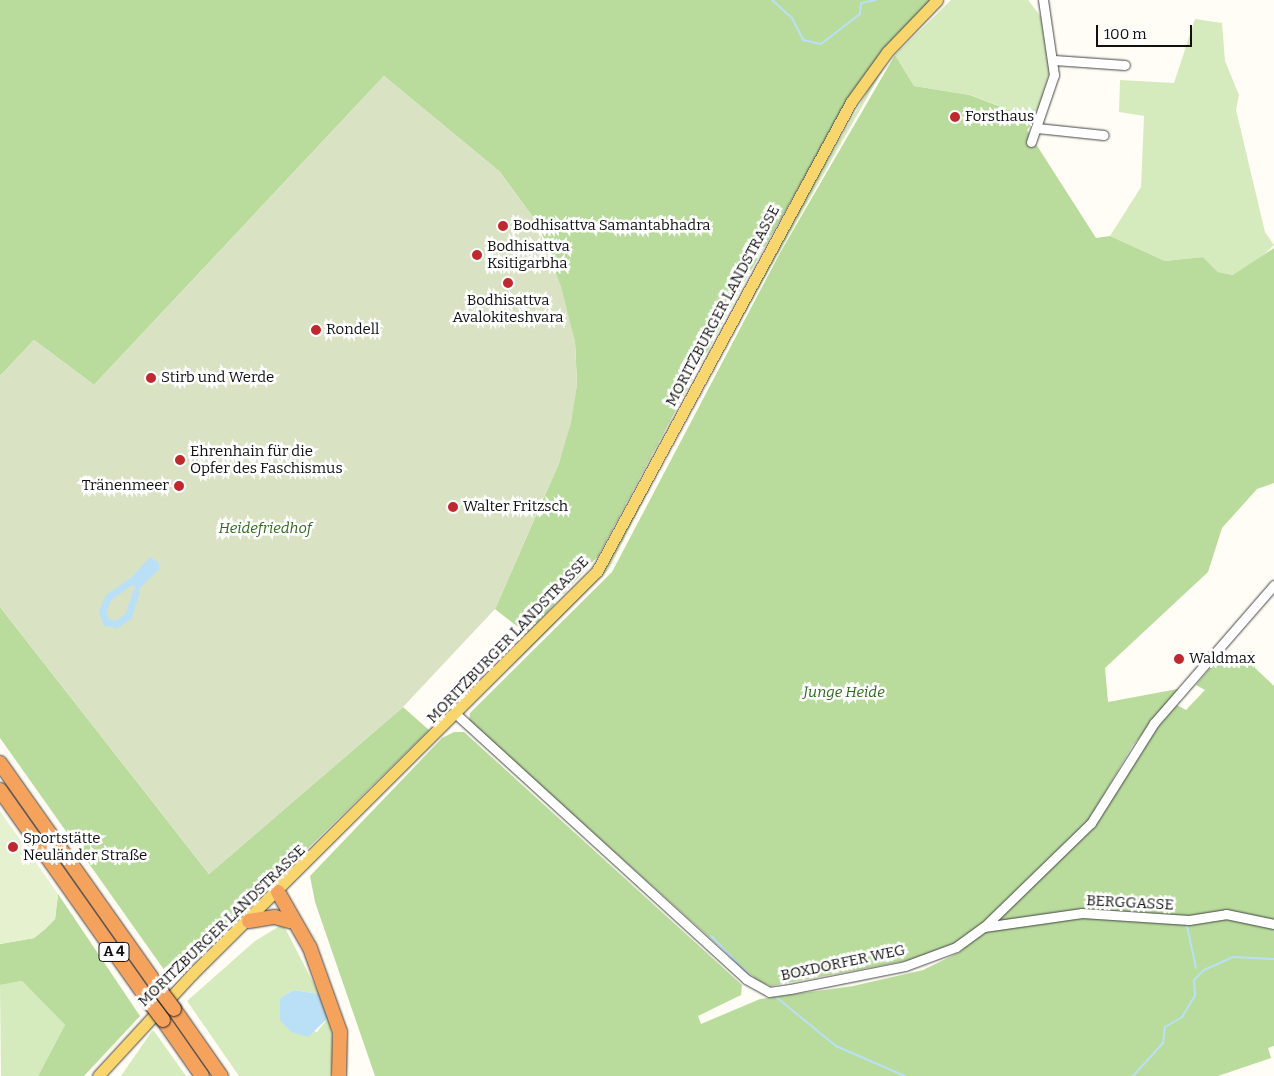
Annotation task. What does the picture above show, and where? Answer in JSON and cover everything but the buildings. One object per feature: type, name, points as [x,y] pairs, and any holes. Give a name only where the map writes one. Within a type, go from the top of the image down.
[{"type":"highway","name":"A 4","points":[[0,762],[221,1076]]},
{"type":"highway","name":"A 4","points":[[0,790],[202,1076]]},
{"type":"highway","points":[[275,896],[314,966]]},
{"type":"highway","points":[[275,896],[299,925],[340,1032],[339,1076]]},
{"type":"highway","points":[[249,920],[275,917],[289,921]]},
{"type":"highway","points":[[181,1046],[193,1076]]},
{"type":"highway","points":[[202,1049],[228,1076]]},
{"type":"main road","name":"MORITZBURGER LANDSTRASSE","points":[[98,1076],[151,1016],[275,896],[456,714],[606,559],[851,102],[887,52],[937,0]]},
{"type":"street","points":[[1031,142],[1052,90],[1054,60],[1045,0]]},
{"type":"street","points":[[1054,60],[1125,65]]},
{"type":"street","points":[[1036,128],[1104,135]]},
{"type":"street","name":"BOXDORFER WEG","points":[[456,714],[758,989],[790,989],[905,966],[956,947],[984,927],[1091,823],[1136,747],[1274,585]]},
{"type":"street","name":"BERGGASSE","points":[[984,927],[1082,913],[1189,920],[1226,914],[1274,924]]},
{"type":"green space","points":[[0,0],[930,0],[823,145],[746,279],[598,556],[527,634],[495,609],[559,463],[577,385],[575,342],[548,247],[535,220],[500,172],[384,76],[94,385],[34,340],[0,376]]},
{"type":"green space","points":[[951,0],[1028,0],[1042,18],[1051,67],[1035,120],[971,95],[914,86],[895,55]]},
{"type":"green space","points":[[1195,19],[1222,23],[1225,61],[1239,95],[1236,110],[1265,232],[1274,245],[1254,264],[1234,275],[1218,272],[1203,257],[1165,261],[1110,236],[1141,187],[1144,116],[1119,112],[1120,80],[1174,83]]},
{"type":"green space","name":"Junge Heide","points":[[895,55],[914,86],[970,95],[1035,120],[1027,130],[1096,238],[1110,236],[1165,261],[1203,257],[1218,272],[1233,275],[1274,248],[1274,483],[1257,489],[1222,528],[1208,572],[1105,668],[1108,702],[1183,688],[1133,745],[1088,821],[980,926],[957,943],[916,959],[771,986],[758,981],[469,721],[470,713],[612,572],[781,251]]},
{"type":"green space","points":[[885,61],[886,64],[703,387],[776,248]]},
{"type":"green space","name":"Heidefriedhof","points":[[384,76],[500,172],[535,220],[561,286],[575,342],[577,385],[571,423],[559,463],[495,609],[403,707],[209,874],[0,607],[0,376],[34,340],[94,385]]},
{"type":"green space","points":[[699,390],[609,569],[506,673],[607,565]]},
{"type":"green space","points":[[0,607],[209,874],[403,707],[429,730],[172,981],[0,738]]},
{"type":"green space","points":[[1252,651],[1255,668],[1274,686],[1274,1046],[1268,1048],[1271,1058],[1218,1076],[375,1076],[315,902],[310,876],[442,738],[454,732],[464,732],[742,985],[741,995],[698,1016],[701,1024],[760,999],[853,986],[923,970],[960,952],[1095,825],[1139,749],[1177,705],[1186,710],[1205,690],[1196,685],[1218,659]]},
{"type":"green space","name":"Sportstätte Neuländer Straße","points":[[0,811],[58,894],[55,919],[45,929],[34,938],[0,944]]},
{"type":"green space","points":[[58,894],[140,1016],[84,1076],[38,1076],[65,1025],[22,981],[0,985],[0,944],[34,938],[45,929],[55,919]]},
{"type":"green space","points":[[283,924],[319,994],[294,990],[280,998],[280,1020],[317,1032],[328,1018],[336,1050],[331,1076],[239,1076],[187,1001],[255,941]]},
{"type":"green space","points":[[22,981],[65,1025],[38,1076],[1,1076],[0,985]]},
{"type":"green space","points":[[152,1031],[154,1031],[186,1076],[121,1076]]},
{"type":"water","points":[[150,557],[159,563],[159,569],[137,591],[130,579]]},
{"type":"water","points":[[294,990],[319,994],[328,1018],[308,1037],[291,1032],[280,1020],[280,998]]},
{"type":"waterway","points":[[772,0],[792,18],[803,40],[821,44],[860,14],[861,3],[876,0]]},
{"type":"waterway","points":[[131,581],[108,597],[102,611],[106,622],[116,624],[128,616],[136,591]]},
{"type":"waterway","points":[[1187,926],[1196,968]]},
{"type":"waterway","points":[[711,936],[751,977]]},
{"type":"waterway","points":[[1133,1076],[1163,1043],[1165,1027],[1182,1017],[1195,995],[1194,980],[1204,970],[1233,957],[1274,959]]},
{"type":"waterway","points":[[776,997],[836,1046],[905,1076]]},
{"type":"place","name":"Forsthaus","points":[[955,117]]},
{"type":"place","name":"Bodhisattva Samantabhadra","points":[[503,226]]},
{"type":"place","name":"Bodhisattva Ksitigarbha","points":[[477,255]]},
{"type":"place","name":"Bodhisattva Avalokiteshvara","points":[[508,283]]},
{"type":"place","name":"Rondell","points":[[316,330]]},
{"type":"place","name":"Stirb und Werde","points":[[151,378]]},
{"type":"place","name":"Ehrenhain für die Opfer des Faschismus","points":[[180,460]]},
{"type":"place","name":"Tränenmeer","points":[[179,486]]},
{"type":"place","name":"Walter Fritzsch","points":[[453,507]]},
{"type":"place","name":"Waldmax","points":[[1179,659]]},
{"type":"place","name":"Sportstätte Neuländer Straße","points":[[13,847]]}]
